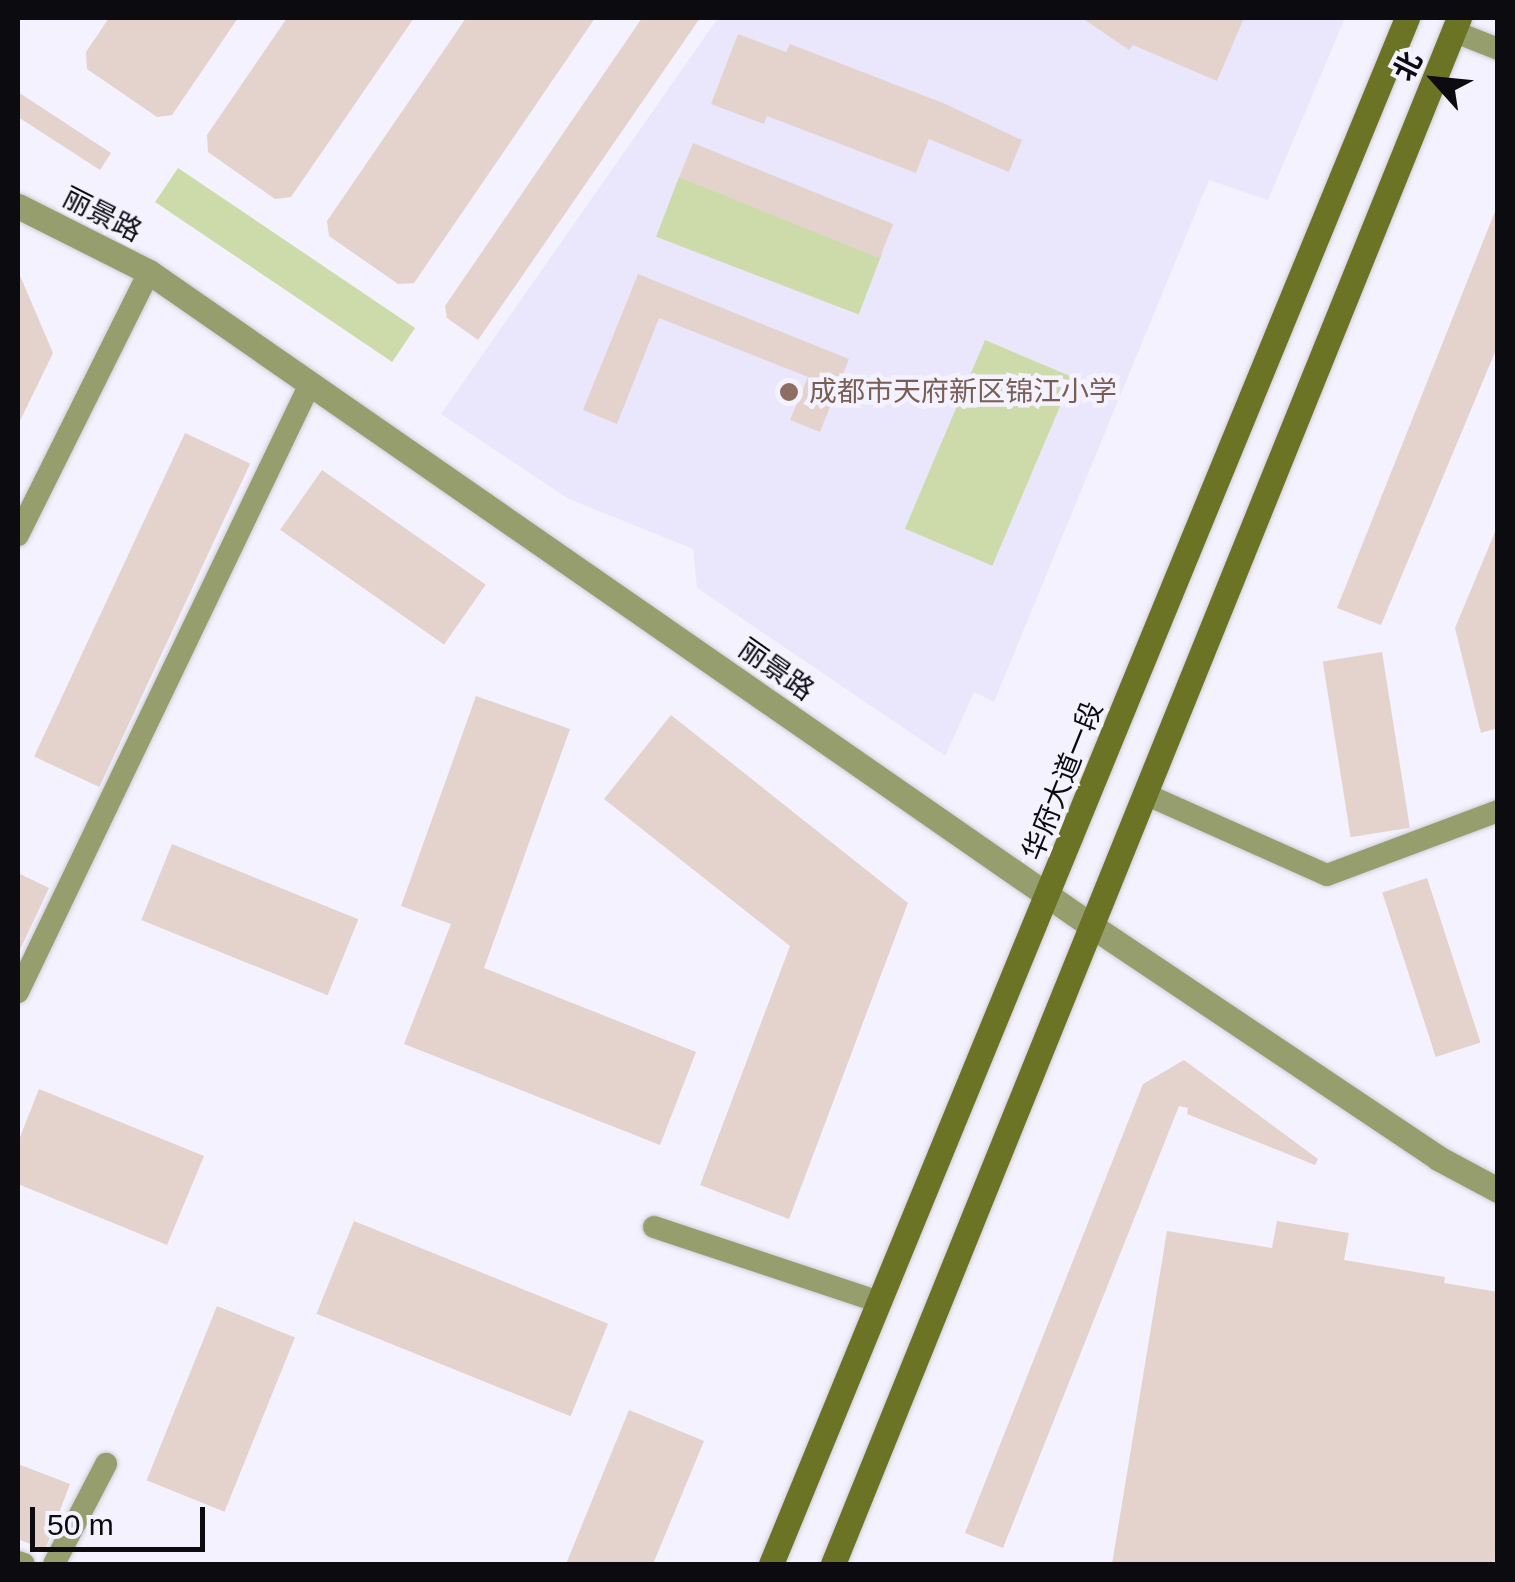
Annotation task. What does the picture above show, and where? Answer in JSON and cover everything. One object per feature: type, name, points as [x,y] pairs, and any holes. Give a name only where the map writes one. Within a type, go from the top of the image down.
[{"type":"main road","name":"华府大道一段","points":[[771,1564],[1407,18]]},
{"type":"main road","points":[[836,1563],[1090,924],[1456,24]]},
{"type":"street","points":[[1456,24],[1498,48]]},
{"type":"street","name":"丽景路","points":[[18,206],[149,272],[1090,924],[1438,1158],[1498,1190]]},
{"type":"street","points":[[18,536],[149,272]]},
{"type":"street","points":[[18,992],[310,384]]},
{"type":"street","points":[[1145,794],[1328,875],[1498,810]]},
{"type":"street","points":[[654,1226],[880,1302]]},
{"type":"street","points":[[54,1564],[106,1464]]},
{"type":"shaded area","name":"成都市天府新区锦江小学","points":[[718,18],[1345,18],[1268,200],[1209,180],[994,702],[974,692],[945,756],[697,588],[693,549],[569,499],[441,414]]},
{"type":"green space","points":[[178,168],[415,328],[392,362],[155,202]]},
{"type":"green space","points":[[679,177],[882,255],[859,315],[656,237]]},
{"type":"green space","points":[[985,340],[1072,377],[992,566],[905,529]]},
{"type":"building","points":[[109,18],[238,18],[172,115],[157,117],[87,69],[86,52]]},
{"type":"building","points":[[287,18],[414,18],[291,197],[275,199],[208,152],[207,135]]},
{"type":"building","points":[[466,18],[595,18],[414,283],[398,284],[329,236],[327,221]]},
{"type":"building","points":[[642,18],[700,18],[478,340],[447,318],[445,306]]},
{"type":"building","points":[[1082,18],[1244,18],[1217,81],[1133,45],[1129,50]]},
{"type":"building","points":[[738,34],[786,52],[790,44],[943,103],[1022,140],[1009,172],[929,139],[916,173],[767,116],[764,124],[711,104]]},
{"type":"building","points":[[18,92],[111,153],[100,170],[18,117]]},
{"type":"building","points":[[693,143],[893,224],[879,258],[679,177]]},
{"type":"building","points":[[1498,204],[1498,345],[1381,625],[1337,608]]},
{"type":"building","points":[[18,271],[53,353],[18,425]]},
{"type":"building","points":[[638,274],[849,359],[820,432],[790,420],[808,377],[659,318],[617,424],[583,410]]},
{"type":"building","points":[[185,433],[250,463],[99,787],[34,757]]},
{"type":"building","points":[[322,470],[486,585],[444,645],[280,530]]},
{"type":"building","points":[[1498,525],[1498,728],[1481,733],[1455,628]]},
{"type":"building","points":[[1382,652],[1410,828],[1351,837],[1323,661]]},
{"type":"building","points":[[476,696],[570,729],[484,968],[696,1052],[660,1145],[404,1044],[451,924],[401,906]]},
{"type":"building","points":[[671,715],[908,903],[789,1219],[700,1185],[790,946],[604,799]]},
{"type":"building","points":[[172,844],[358,919],[328,995],[141,920]]},
{"type":"building","points":[[18,873],[49,888],[18,954]]},
{"type":"building","points":[[1427,878],[1480,1043],[1436,1057],[1382,893]]},
{"type":"building","points":[[1184,1060],[1318,1159],[1315,1165],[1187,1114],[1188,1108],[1179,1106],[1003,1548],[965,1533],[1143,1084]]},
{"type":"building","points":[[39,1089],[204,1156],[167,1245],[18,1184],[18,1142]]},
{"type":"building","points":[[354,1221],[608,1324],[571,1416],[317,1314]]},
{"type":"building","points":[[1277,1221],[1349,1233],[1344,1260],[1445,1277],[1444,1283],[1498,1292],[1498,1541],[1494,1564],[1112,1564],[1167,1231],[1272,1248]]},
{"type":"building","points":[[217,1306],[295,1337],[224,1512],[147,1480]]},
{"type":"building","points":[[629,1410],[704,1441],[653,1564],[566,1564]]},
{"type":"building","points":[[18,1464],[70,1484],[45,1550],[18,1539]]},
{"type":"place","name":"成都市天府新区锦江小学","points":[[789,392]]}]
